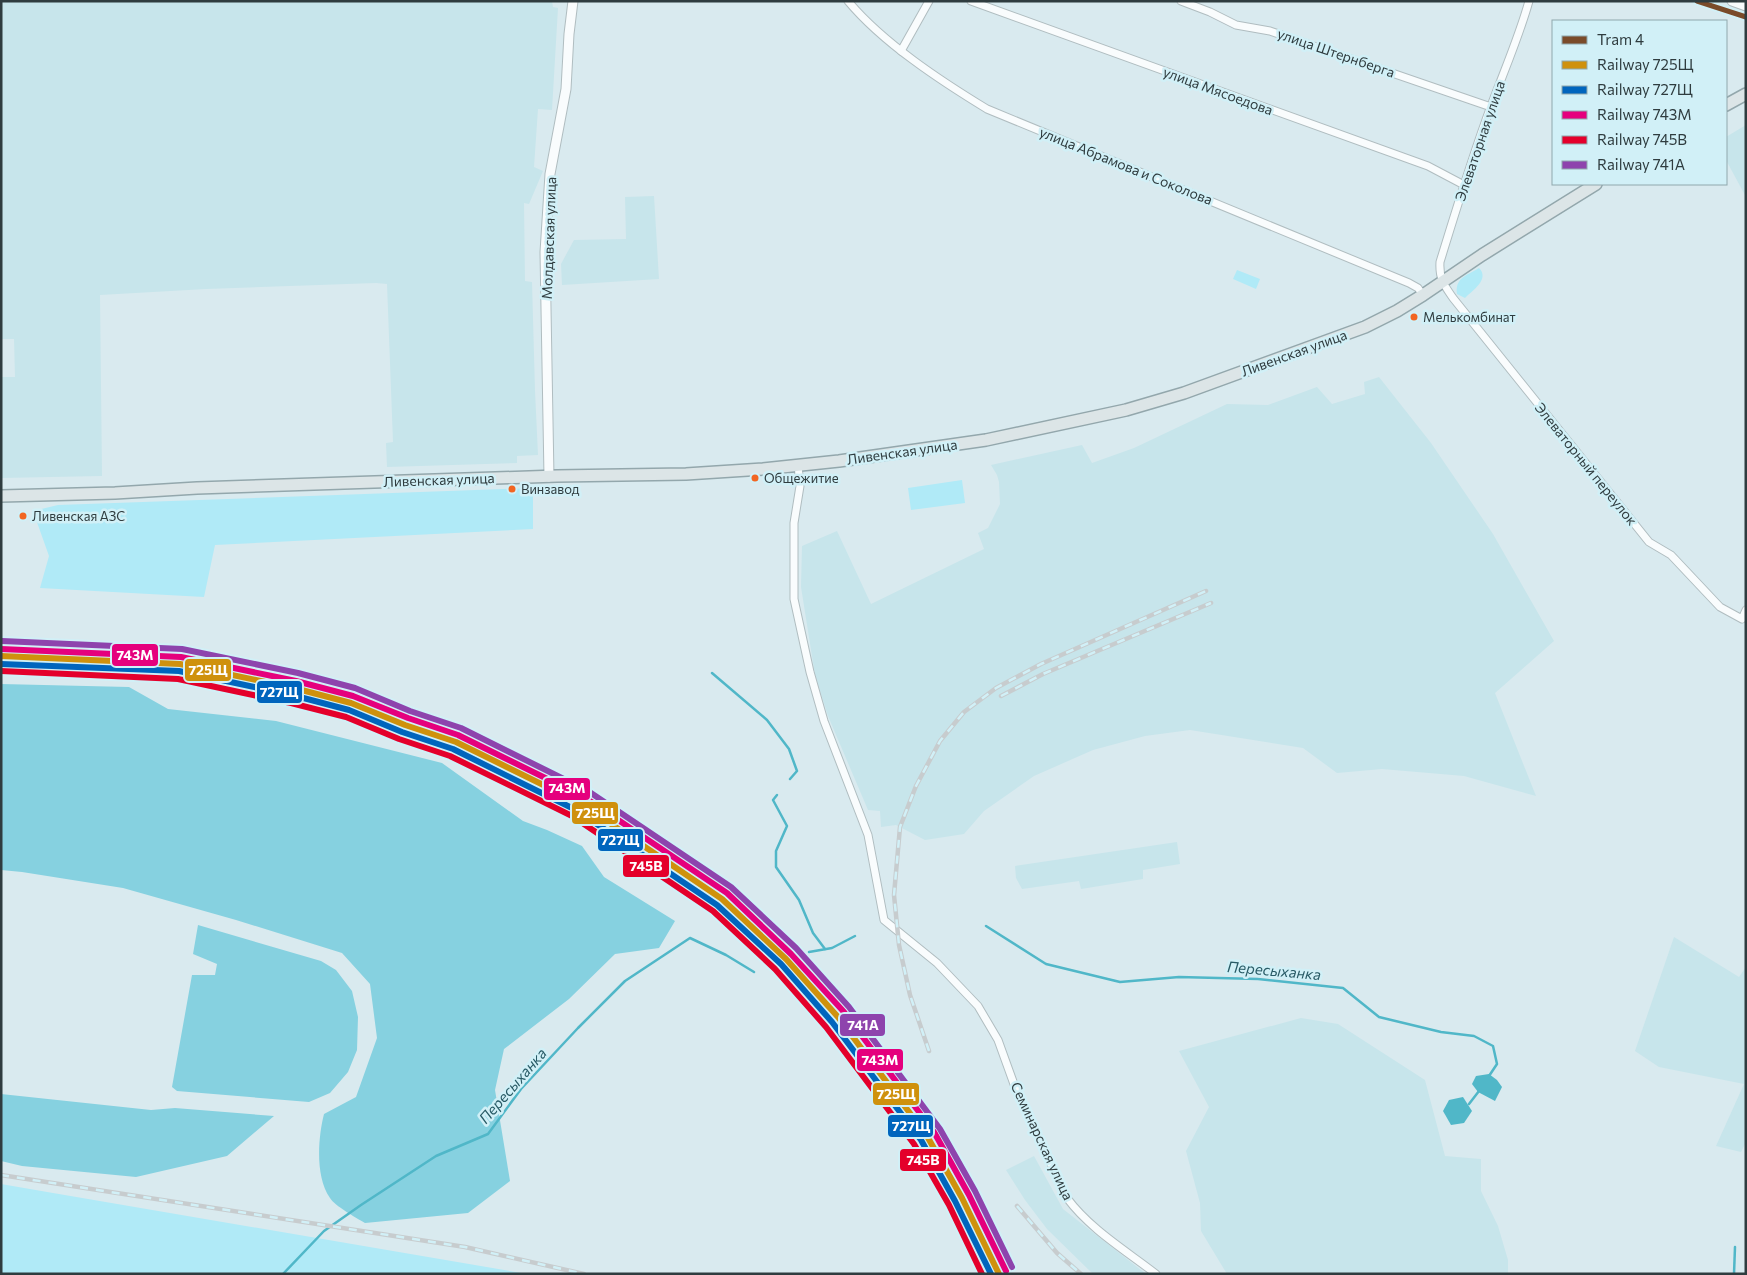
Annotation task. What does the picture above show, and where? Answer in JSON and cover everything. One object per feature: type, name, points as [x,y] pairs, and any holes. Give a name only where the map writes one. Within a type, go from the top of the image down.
[{"type":"main road","points":[[1727,104],[1746,94]]},
{"type":"main road","name":"Ливенская улица","points":[[1,496],[549,476],[686,474],[764,469],[839,461],[986,440],[1126,410],[1184,394],[1365,327],[1423,295],[1482,255],[1594,185]]},
{"type":"street","name":"Молдавская улица","points":[[549,476],[545,252],[550,174],[566,89],[573,1]]},
{"type":"street","name":"улица Абрамова и Соколова","points":[[848,1],[857,12],[901,51],[949,86],[987,109],[1409,282],[1418,288],[1423,295]]},
{"type":"street","points":[[901,51],[929,1]]},
{"type":"street","name":"улица Мясоедова","points":[[971,1],[1428,166],[1464,185]]},
{"type":"street","name":"улица Штернберга","points":[[1181,1],[1210,12],[1236,25],[1270,31],[1491,106]]},
{"type":"street","name":"Элеваторная улица","points":[[1442,282],[1439,274],[1440,262],[1464,185],[1491,106],[1522,28],[1529,1]]},
{"type":"street","points":[[1732,1],[1746,6]]},
{"type":"street","name":"Элеваторный переулок","points":[[1442,282],[1649,542],[1671,555],[1720,607],[1742,619],[1746,610]]},
{"type":"street","name":"Семинарская улица","points":[[798,465],[800,486],[794,523],[794,599],[810,672],[824,720],[868,835],[884,920],[937,964],[978,1006],[998,1040],[1014,1087],[1067,1198],[1078,1213],[1088,1223],[1156,1274]]},
{"type":"shaded area","points":[[1,1],[552,1],[553,7],[558,8],[552,110],[538,109],[534,167],[543,171],[529,204],[524,203],[525,281],[532,282],[538,455],[517,456],[517,463],[387,467],[386,443],[393,442],[387,284],[206,289],[100,295],[102,476],[1,478],[1,377],[15,377],[14,339],[1,339]]},
{"type":"shaded area","points":[[1746,125],[1746,197],[1727,162],[1727,136]]},
{"type":"shaded area","points":[[654,196],[659,279],[562,285],[561,264],[574,240],[626,239],[625,197]]},
{"type":"shaded area","points":[[1479,268],[1483,276],[1476,288],[1465,298],[1457,294],[1460,281]]},
{"type":"shaded area","points":[[1237,270],[1260,279],[1256,289],[1233,279]]},
{"type":"shaded area","points":[[1379,377],[1431,443],[1493,534],[1554,641],[1495,693],[1536,796],[1464,776],[1382,769],[1337,773],[1303,748],[1190,730],[1145,736],[1093,750],[1034,776],[984,811],[964,834],[925,840],[896,825],[881,827],[880,811],[868,810],[828,716],[815,675],[801,587],[802,546],[837,531],[871,604],[984,549],[978,533],[988,528],[1000,504],[999,482],[991,465],[1082,445],[1092,463],[1134,448],[1227,404],[1268,405],[1317,387],[1332,404],[1365,394],[1364,382]]},
{"type":"shaded area","points":[[962,480],[965,503],[911,510],[908,488]]},
{"type":"shaded area","points":[[533,488],[533,529],[215,545],[204,597],[40,588],[49,556],[33,511],[58,505]]},
{"type":"shaded area","points":[[1,684],[129,687],[168,709],[276,721],[442,763],[523,821],[582,846],[604,877],[675,921],[659,948],[615,954],[569,999],[504,1049],[495,1090],[510,1181],[468,1213],[365,1223],[341,1208],[330,1198],[322,1179],[319,1145],[324,1114],[356,1097],[377,1038],[370,984],[342,953],[236,920],[123,888],[1,870]]},
{"type":"shaded area","points":[[1177,842],[1180,864],[1143,870],[1143,879],[1081,889],[1079,881],[1022,889],[1016,878],[1015,866]]},
{"type":"shaded area","points":[[198,925],[321,961],[336,970],[352,991],[358,1017],[357,1050],[348,1072],[330,1093],[309,1102],[177,1091],[172,1087],[192,975],[215,975],[217,964],[193,954]]},
{"type":"shaded area","points":[[1674,937],[1739,977],[1746,967],[1746,1142],[1741,1152],[1716,1146],[1744,1084],[1659,1067],[1635,1051]]},
{"type":"shaded area","points":[[1301,1018],[1338,1024],[1425,1080],[1445,1156],[1481,1159],[1481,1191],[1498,1226],[1508,1260],[1508,1274],[1227,1274],[1201,1231],[1200,1203],[1186,1151],[1209,1107],[1179,1051]]},
{"type":"shaded area","points":[[1489,1074],[1502,1087],[1495,1101],[1478,1092],[1472,1084],[1476,1076]]},
{"type":"shaded area","points":[[1,1094],[151,1110],[175,1108],[274,1116],[227,1156],[136,1177],[22,1166],[1,1161]]},
{"type":"shaded area","points":[[1463,1097],[1472,1111],[1464,1123],[1451,1125],[1443,1111],[1449,1100]]},
{"type":"shaded area","points":[[1034,1156],[1063,1209],[1146,1274],[1093,1274],[1047,1229],[1025,1200],[1006,1170]]},
{"type":"shaded area","points":[[1,1184],[53,1193],[527,1274],[1,1274]]},
{"type":"waterway","points":[[712,673],[767,720],[789,749],[797,771],[790,779]]},
{"type":"waterway","points":[[777,795],[773,800],[787,826],[776,851],[776,867],[799,900],[813,933],[825,949]]},
{"type":"waterway","name":"Пересыханка","points":[[986,926],[1046,964],[1120,982],[1179,977],[1258,979],[1343,988],[1379,1017],[1441,1032],[1474,1036],[1493,1046],[1497,1064],[1489,1076]]},
{"type":"waterway","points":[[809,952],[832,948],[855,936]]},
{"type":"waterway","name":"Пересыханка","points":[[283,1274],[324,1231],[361,1205],[436,1156],[488,1134],[521,1089],[625,981],[690,938],[726,955],[754,972]]},
{"type":"waterway","name":"Пересыханка","points":[[1469,1104],[1479,1091]]},
{"type":"waterway","points":[[1734,1274],[1735,1247]]},
{"type":"railway","points":[[929,1051],[910,995],[899,945],[894,895],[900,827],[916,786],[940,741],[964,712],[996,688],[1041,664],[1206,591]]},
{"type":"railway","points":[[1001,696],[1043,674],[1211,603]]},
{"type":"railway","points":[[1,1175],[465,1247],[584,1274]]},
{"type":"railway","points":[[1017,1206],[1057,1253],[1081,1274]]},
{"type":"tram line","name":"4","points":[[1697,1],[1746,17]]},
{"type":"rail line","name":"741А","points":[[2,641],[182,649],[298,673],[355,688],[410,711],[461,728],[588,791],[731,887],[796,948],[849,1007],[940,1129],[975,1191],[1012,1267]]},
{"type":"rail line","name":"743М","points":[[1,649],[181,657],[296,681],[353,696],[458,735],[584,797],[727,893],[791,954],[844,1012],[934,1132],[969,1195],[1006,1271]]},
{"type":"rail line","name":"725Щ","points":[[1,656],[180,664],[294,688],[351,703],[405,725],[456,742],[580,803],[722,899],[786,959],[838,1017],[927,1136],[962,1198],[999,1274]]},
{"type":"rail line","name":"727Щ","points":[[1,664],[179,671],[292,695],[349,710],[402,732],[453,749],[576,810],[717,905],[781,964],[832,1022],[921,1140],[955,1201],[991,1274]]},
{"type":"rail line","name":"745В","points":[[1,671],[178,679],[291,703],[346,717],[399,739],[450,756],[572,816],[713,911],[775,969],[826,1027],[914,1144],[949,1205],[982,1274]]},
{"type":"place","name":"Мелькомбинат","points":[[1414,317]]},
{"type":"place","name":"Общежитие","points":[[755,478]]},
{"type":"place","name":"Винзавод","points":[[512,489]]},
{"type":"place","name":"Ливенская АЗС","points":[[23,516]]}]
